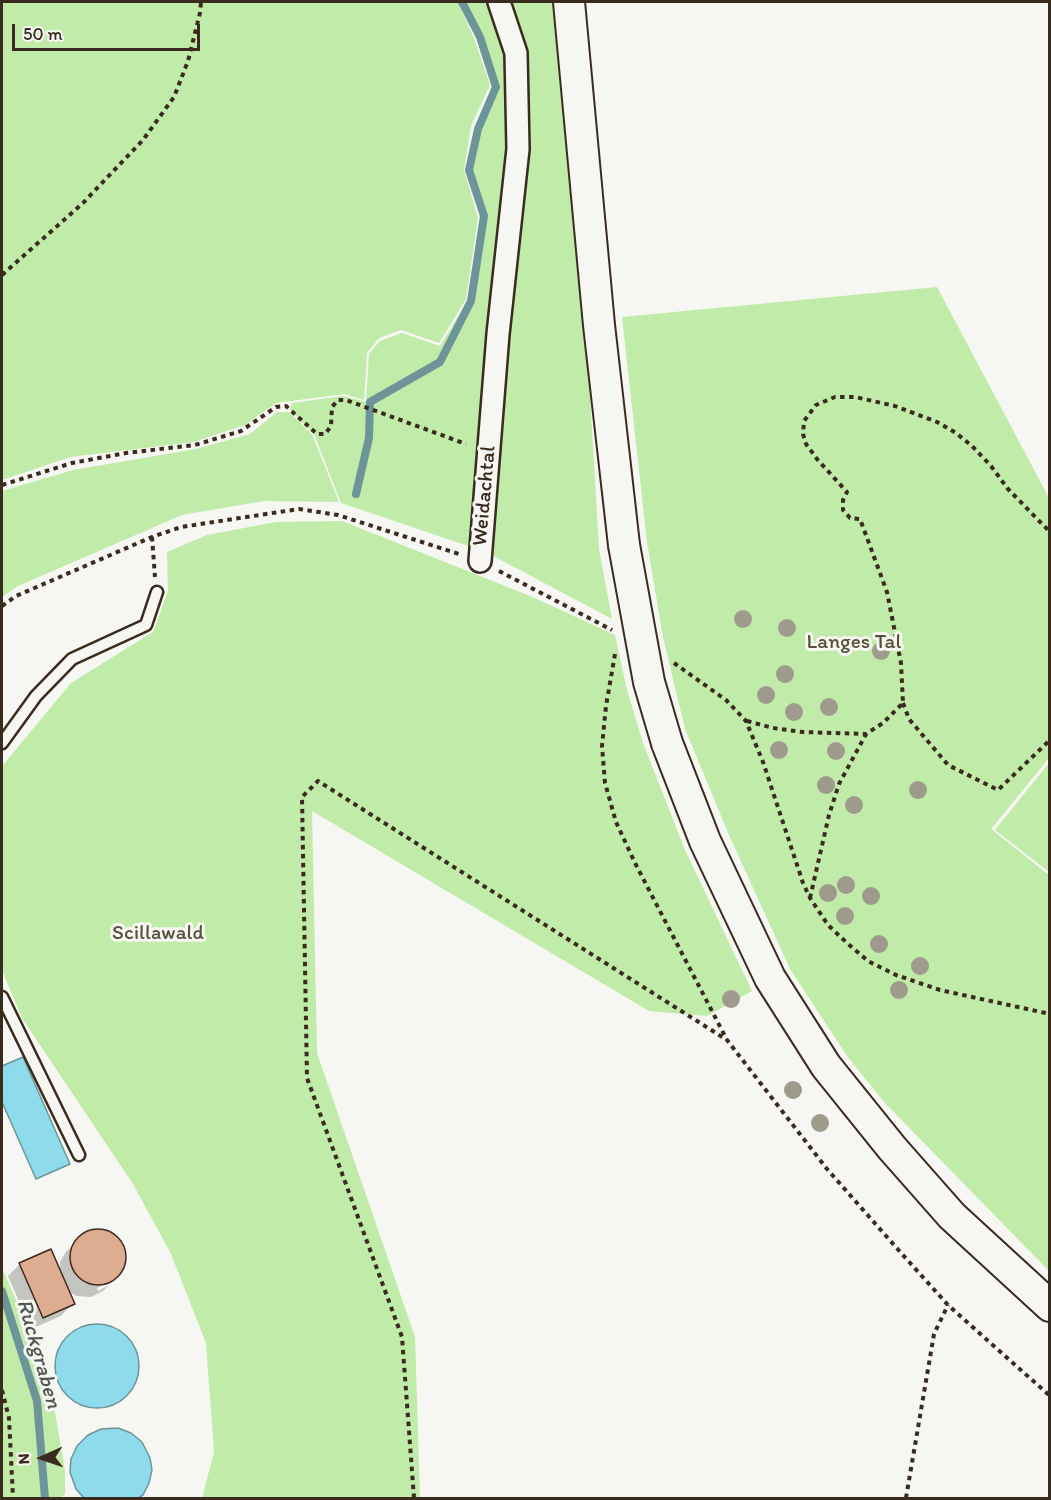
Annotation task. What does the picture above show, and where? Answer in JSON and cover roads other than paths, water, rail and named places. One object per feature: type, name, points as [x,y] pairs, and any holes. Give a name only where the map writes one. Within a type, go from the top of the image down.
[{"type":"main road","points":[[569,2],[598,325],[624,545],[649,682],[668,743],[705,841],[770,978],[826,1066],[892,1148],[952,1216],[1050,1306]]},
{"type":"street","name":"Weidachtal","points":[[480,561],[498,334],[518,149],[516,53],[499,2]]},
{"type":"lane","points":[[2,743],[36,696],[72,659],[146,625],[157,592]]},
{"type":"lane","points":[[2,997],[79,1155]]},
{"type":"water","points":[[23,1057],[70,1164],[36,1179],[2,1102],[2,1066]]},
{"type":"water","points":[[89,1324],[105,1324],[121,1331],[132,1342],[139,1358],[136,1382],[127,1396],[105,1408],[89,1408],[73,1401],[62,1390],[55,1374],[55,1358],[62,1342],[73,1331]]},
{"type":"water","points":[[118,1428],[131,1433],[142,1442],[150,1458],[152,1470],[149,1483],[143,1495],[138,1498],[84,1498],[76,1489],[70,1472],[71,1459],[77,1446],[88,1435],[101,1429]]},
{"type":"waterway","name":"Ruckgraben","points":[[356,494],[369,438],[370,402],[440,362],[471,301],[484,216],[469,170],[478,129],[496,87],[480,37],[462,2]]},
{"type":"waterway","name":"Ruckgraben","points":[[2,1291],[37,1401],[45,1498]]},
{"type":"park label","name":"Langes Tal","points":[[854,643]]},
{"type":"park label","name":"Scillawald","points":[[158,934]]}]
